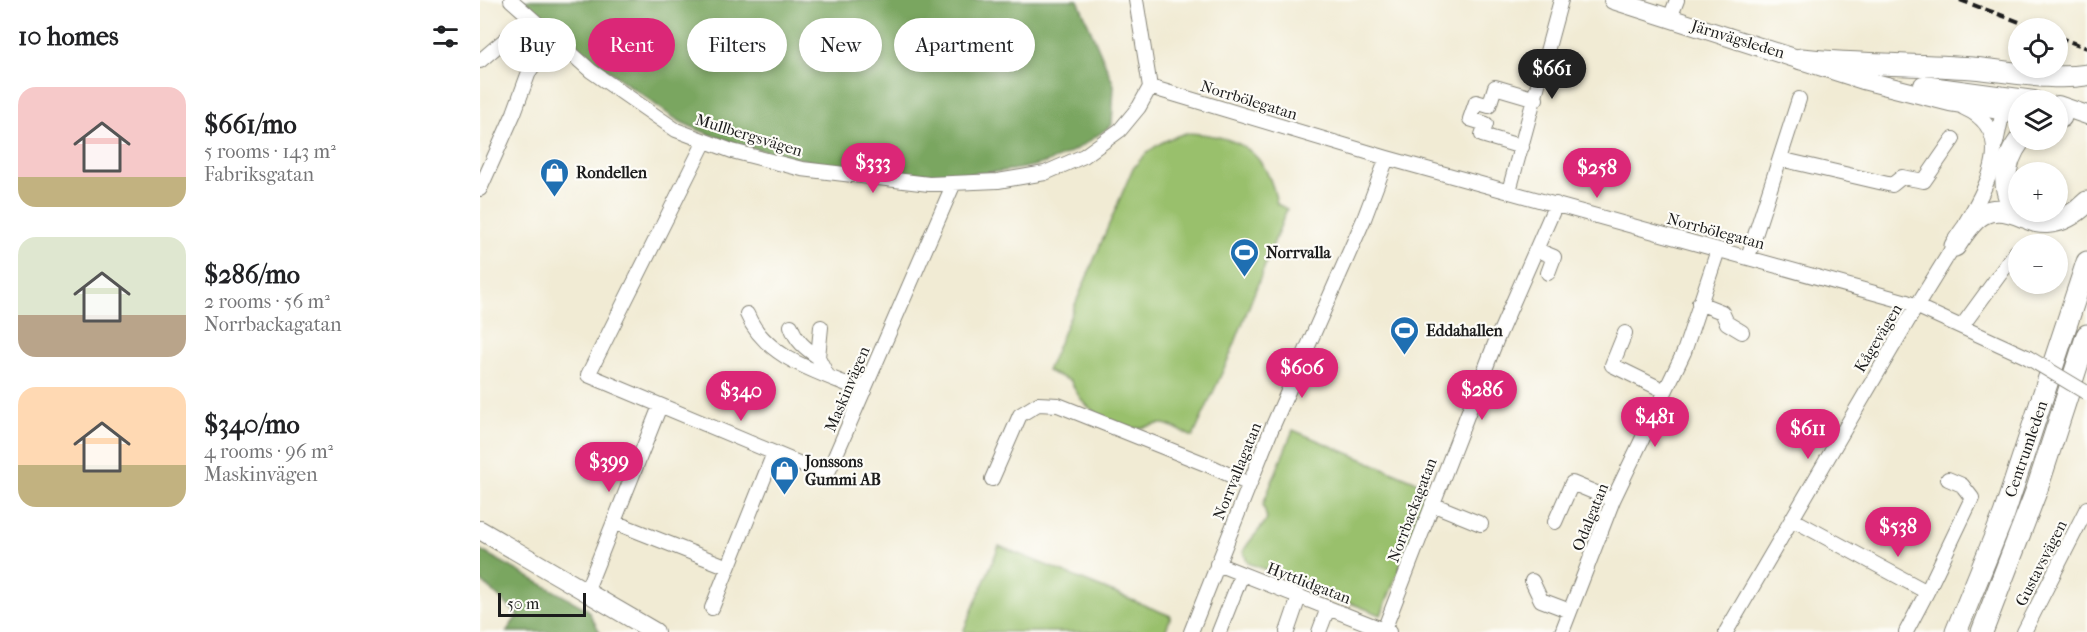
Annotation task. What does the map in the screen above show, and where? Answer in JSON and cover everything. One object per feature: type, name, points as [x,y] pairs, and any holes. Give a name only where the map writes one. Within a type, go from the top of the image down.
[{"type":"highway","points":[[1801,59],[1837,63],[1904,63],[2058,76],[2087,75]]},
{"type":"highway","points":[[2008,166],[2006,181],[2008,190]]},
{"type":"highway","points":[[2068,216],[2087,202]]},
{"type":"highway","points":[[1955,246],[1972,220],[1984,213],[2003,210],[2008,212]]},
{"type":"highway","name":"Centrumleden","points":[[1956,632],[2004,514],[2087,262]]},
{"type":"highway","name":"Centrumleden","points":[[1982,632],[2037,489],[2087,335]]},
{"type":"main road","name":"Järnvägsleden","points":[[1613,0],[1647,5],[1670,18],[1863,80],[1950,102],[2008,104]]},
{"type":"main road","name":"Järnvägsleden","points":[[1829,69],[2008,102]]},
{"type":"main road","points":[[2068,115],[2087,117]]},
{"type":"main road","points":[[480,530],[655,632]]},
{"type":"street","name":"Mullbergsvägen","points":[[511,0],[530,18]]},
{"type":"street","points":[[1136,0],[1150,87]]},
{"type":"street","points":[[1509,191],[1536,99],[1561,0]]},
{"type":"street","points":[[1670,18],[1677,0]]},
{"type":"street","points":[[480,61],[498,46]]},
{"type":"street","name":"Mullbergsvägen","points":[[576,58],[591,71],[676,130],[732,151],[802,169],[928,184],[998,181],[1045,173],[1084,156],[1120,130],[1139,107],[1150,87]]},
{"type":"street","points":[[480,189],[514,113],[529,72]]},
{"type":"street","name":"Norrbölegatan","points":[[1150,87],[1387,158],[1918,305],[2027,357],[2087,393]]},
{"type":"street","points":[[1522,147],[1482,135],[1486,124],[1470,119],[1476,102],[1489,106],[1495,87],[1536,99]]},
{"type":"street","points":[[1748,257],[1799,99]]},
{"type":"street","points":[[1950,102],[1972,111],[1985,121],[1995,150]]},
{"type":"street","name":"Kågevägen","points":[[1726,632],[1955,246],[1990,176],[1998,128],[2008,118]]},
{"type":"street","points":[[1780,159],[1892,185],[1902,177],[1924,181],[1953,139]]},
{"type":"street","name":"Maskinvägen","points":[[705,141],[588,375],[827,476],[954,183]]},
{"type":"street","name":"Norrvallagatan","points":[[1191,632],[1249,484],[1364,219],[1387,158]]},
{"type":"street","name":"Norrbackagatan","points":[[1386,631],[1432,504],[1496,341],[1557,204]]},
{"type":"street","points":[[1537,250],[1554,257],[1548,273]]},
{"type":"street","name":"Odalgatan","points":[[1562,632],[1613,500],[1684,352],[1718,250]]},
{"type":"street","points":[[1962,326],[2008,263]]},
{"type":"street","points":[[1699,303],[1722,312],[1727,324],[1742,332]]},
{"type":"street","points":[[747,315],[753,330],[779,354],[864,390]]},
{"type":"street","points":[[791,326],[795,337],[805,349],[818,357],[827,375]]},
{"type":"street","points":[[818,357],[821,327]]},
{"type":"street","points":[[1625,333],[1612,365],[1665,391]]},
{"type":"street","points":[[992,479],[1020,415],[1038,404],[1058,405],[1208,465],[1249,484]]},
{"type":"street","points":[[586,592],[660,406]]},
{"type":"street","points":[[712,608],[774,453]]},
{"type":"street","points":[[1906,632],[1928,592],[1972,498],[1962,485],[1948,479]]},
{"type":"street","points":[[1555,522],[1572,483],[1613,500]]},
{"type":"street","points":[[1432,504],[1481,524]]},
{"type":"street","name":"Gustavsvägen","points":[[2024,632],[2087,508]]},
{"type":"street","points":[[1792,519],[1928,592]]},
{"type":"street","points":[[614,522],[728,567]]},
{"type":"street","name":"Hyttlidgatan","points":[[1217,564],[1386,631]]},
{"type":"street","points":[[1219,632],[1242,574]]},
{"type":"street","points":[[1532,581],[1541,600],[1570,611]]},
{"type":"street","points":[[1287,632],[1299,597]]},
{"type":"street","points":[[1319,632],[1328,608]]},
{"type":"green space","points":[[523,0],[1078,0],[1114,85],[1112,125],[1070,153],[1041,164],[1002,171],[957,174],[909,173],[808,161],[718,137],[681,122],[611,72],[675,72],[675,18],[588,18],[588,55],[576,45],[576,18],[544,18]]},
{"type":"green space","points":[[1186,133],[1220,137],[1247,149],[1266,170],[1277,204],[1287,209],[1231,353],[1193,437],[1163,424],[1138,428],[1105,419],[1088,407],[1071,381],[1047,371],[1132,170],[1143,156],[1156,146]]},
{"type":"green space","points":[[1293,430],[1431,488],[1381,615],[1248,563],[1243,552],[1267,519],[1263,504]]},
{"type":"green space","points":[[999,546],[1171,616],[1165,632],[963,632]]},
{"type":"green space","points":[[480,550],[587,609],[600,632],[506,632],[518,615],[480,580]]},
{"type":"railway","points":[[1960,0],[2009,18]]},
{"type":"railway","points":[[2068,41],[2087,48]]},
{"type":"place","name":"Rondellen","points":[[555,198]]},
{"type":"place","name":"Norrvalla","points":[[1245,278]]},
{"type":"place","name":"Eddahallen","points":[[1405,356]]},
{"type":"place","name":"Jonssons Gummi AB","points":[[784,496]]}]
